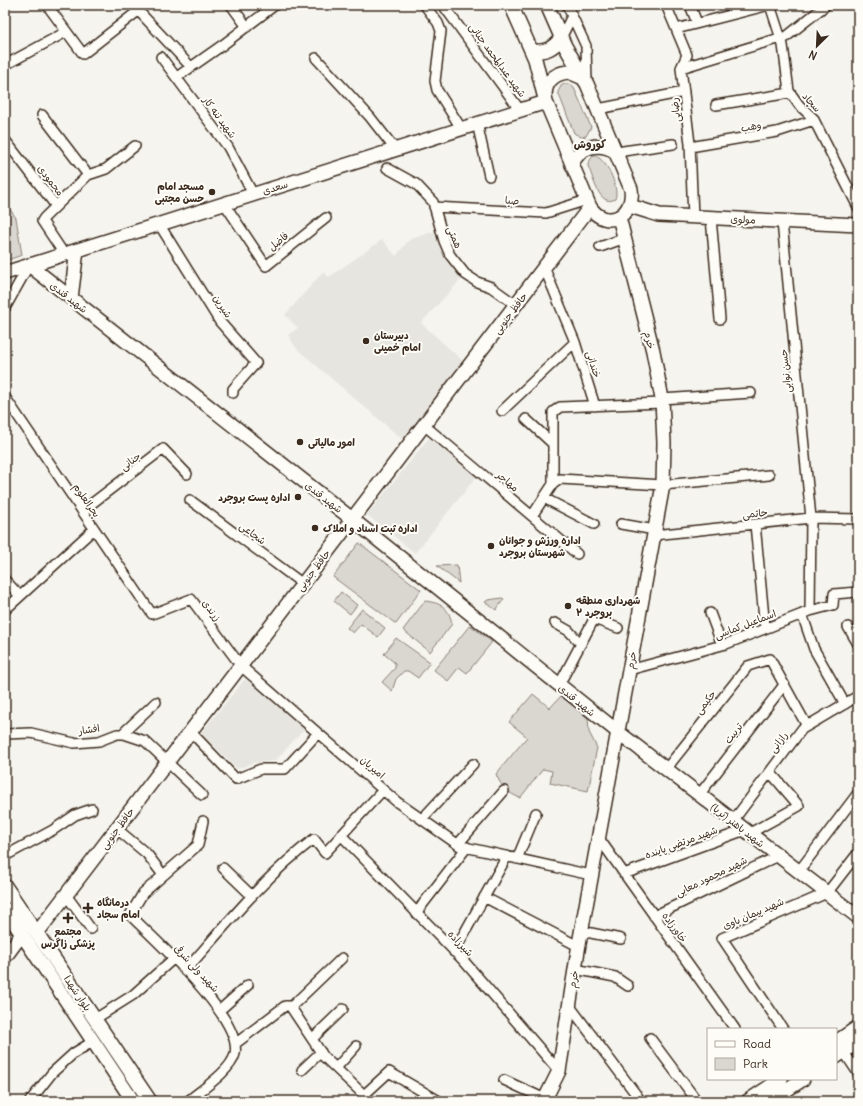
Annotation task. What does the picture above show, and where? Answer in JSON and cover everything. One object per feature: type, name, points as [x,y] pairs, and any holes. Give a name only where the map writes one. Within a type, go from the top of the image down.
[{"type":"main road","points":[[511,5],[532,51],[545,98],[588,204],[594,213],[600,217],[607,219],[619,216],[630,206],[632,196],[631,189],[587,84],[562,38],[547,5]]},
{"type":"main road","points":[[532,51],[550,49],[562,38]]},
{"type":"main road","points":[[545,98],[549,81],[562,73],[576,74],[587,84]]},
{"type":"main road","name":"سعدی","points":[[5,272],[520,110],[545,98]]},
{"type":"main road","points":[[562,141],[573,145],[588,142],[597,136],[603,123]]},
{"type":"main road","points":[[572,165],[578,154],[589,148],[604,146],[616,152]]},
{"type":"main road","name":"حافظ جنوبی","points":[[37,934],[544,268],[588,204]]},
{"type":"main road","name":"مولوی","points":[[630,206],[659,215],[858,225]]},
{"type":"main road","name":"خرم","points":[[544,1100],[559,1071],[578,946],[663,485],[664,443],[662,401],[652,351],[619,216]]},
{"type":"main road","points":[[71,298],[77,250]]},
{"type":"main road","name":"شهید قندی","points":[[29,265],[352,519],[618,732]]},
{"type":"main road","name":"شهید باهنر (ثریا)","points":[[618,732],[858,917]]},
{"type":"main road","name":"بلوار شهدا","points":[[5,886],[150,1101]]},
{"type":"main road","name":"بلوار شهدا","points":[[6,913],[22,934],[133,1101]]},
{"type":"main road","points":[[5,956],[22,934],[37,934]]},
{"type":"main road","points":[[839,1050],[858,1027]]},
{"type":"main road","points":[[839,1050],[858,1042]]},
{"type":"main road","points":[[748,1101],[775,1080]]},
{"type":"main road","points":[[771,1101],[802,1080]]},
{"type":"street","points":[[47,5],[83,54],[136,8],[191,67]]},
{"type":"street","points":[[231,5],[247,27]]},
{"type":"street","points":[[177,77],[247,27],[274,5]]},
{"type":"street","name":"شهید عبدالمحمد جنانی","points":[[443,5],[520,110]]},
{"type":"street","points":[[567,5],[586,46],[587,84]]},
{"type":"street","name":"رضایی","points":[[666,5],[687,55],[681,68],[690,147],[693,217]]},
{"type":"street","points":[[690,5],[697,23]]},
{"type":"street","points":[[676,28],[697,23],[738,9],[770,5]]},
{"type":"street","name":"سجاد","points":[[770,5],[781,39],[790,93],[799,105],[814,120],[858,207]]},
{"type":"street","points":[[681,68],[781,39],[826,5]]},
{"type":"street","points":[[426,7],[438,23],[441,31],[435,81],[437,90],[461,128]]},
{"type":"street","points":[[562,38],[572,16]]},
{"type":"street","points":[[5,65],[66,32]]},
{"type":"street","name":"شهید تنه کار","points":[[161,57],[228,147],[253,194]]},
{"type":"street","points":[[316,58],[370,117],[394,150]]},
{"type":"street","points":[[598,109],[684,92]]},
{"type":"street","points":[[716,105],[790,93]]},
{"type":"street","points":[[42,115],[88,175]]},
{"type":"street","name":"وهب","points":[[690,147],[778,132],[814,120]]},
{"type":"street","points":[[477,123],[488,176]]},
{"type":"street","name":"محمودی","points":[[5,140],[56,206],[42,221],[64,254]]},
{"type":"street","points":[[616,152],[673,144]]},
{"type":"street","points":[[56,206],[88,175],[106,169],[135,146]]},
{"type":"street","name":"همتی","points":[[387,168],[416,184],[427,194],[434,207],[438,224],[450,255],[465,274],[477,282],[491,287],[516,305]]},
{"type":"street","name":"فاضل","points":[[224,203],[266,266],[326,218]]},
{"type":"street","name":"صبا","points":[[434,207],[546,213],[588,204]]},
{"type":"street","points":[[711,218],[720,319]]},
{"type":"street","name":"حسن نوابی","points":[[782,222],[811,518],[806,612],[814,649],[845,704]]},
{"type":"street","name":"شیرین","points":[[159,224],[220,322],[256,363],[233,390],[233,393]]},
{"type":"street","points":[[600,247],[624,238]]},
{"type":"street","points":[[5,308],[29,265]]},
{"type":"street","name":"خندانی","points":[[544,268],[576,342],[595,406]]},
{"type":"street","points":[[502,411],[576,342]]},
{"type":"street","points":[[532,516],[557,481],[553,444],[553,412],[560,407],[595,406],[751,393]]},
{"type":"street","name":"بحرالعلوم","points":[[5,397],[152,614]]},
{"type":"street","points":[[526,419],[553,444]]},
{"type":"street","name":"مهاجر","points":[[424,425],[577,554]]},
{"type":"street","name":"جنانی","points":[[82,511],[163,449],[187,474]]},
{"type":"street","points":[[557,481],[663,485],[769,474]]},
{"type":"street","points":[[544,498],[594,524]]},
{"type":"street","name":"شجاعی","points":[[190,500],[303,584]]},
{"type":"street","name":"حاتمی","points":[[621,524],[654,532],[811,518],[858,519]]},
{"type":"street","points":[[755,524],[765,628]]},
{"type":"street","points":[[5,610],[94,529]]},
{"type":"street","points":[[5,580],[20,596]]},
{"type":"street","name":"اسماعیل کماسی","points":[[629,670],[722,645],[806,612],[833,605],[834,594],[858,592]]},
{"type":"street","name":"زرندی","points":[[152,614],[191,599],[240,666]]},
{"type":"street","points":[[710,613],[722,645]]},
{"type":"street","points":[[559,685],[594,619],[618,628]]},
{"type":"street","points":[[555,623],[569,631],[581,644]]},
{"type":"street","points":[[848,627],[858,644]]},
{"type":"street","name":"حکیمی","points":[[666,769],[748,666],[770,659],[784,685]]},
{"type":"street","name":"امیریان","points":[[240,666],[383,790],[422,820],[463,846],[591,875]]},
{"type":"street","points":[[784,685],[807,726]]},
{"type":"street","name":"تربیت","points":[[699,795],[784,685]]},
{"type":"street","name":"رازانی","points":[[734,821],[802,729],[858,696]]},
{"type":"street","points":[[122,734],[156,702]]},
{"type":"street","points":[[191,732],[236,779],[261,769],[285,769],[318,733]]},
{"type":"street","name":"افشار","points":[[5,734],[31,733],[74,743],[99,741],[117,734],[122,734]]},
{"type":"street","points":[[122,734],[134,736],[145,741],[202,795]]},
{"type":"street","points":[[422,820],[473,764]]},
{"type":"street","name":"شهید مرتضی پاینده","points":[[624,874],[748,832],[799,806],[770,772]]},
{"type":"street","points":[[184,971],[252,896],[291,856],[314,839],[325,853],[383,790]]},
{"type":"street","points":[[416,913],[504,791]]},
{"type":"street","points":[[799,871],[858,793]]},
{"type":"street","points":[[5,856],[53,830],[75,815],[92,809]]},
{"type":"street","points":[[518,858],[536,813]]},
{"type":"street","points":[[117,829],[147,854],[163,876],[198,845],[203,821]]},
{"type":"street","name":"شیرزاده","points":[[341,836],[454,952],[559,1071]]},
{"type":"street","name":"خاورزاده","points":[[598,837],[734,1028]]},
{"type":"street","points":[[827,893],[858,853]]},
{"type":"street","points":[[454,952],[507,856]]},
{"type":"street","name":"شهید محمود معابی","points":[[654,916],[778,856]]},
{"type":"street","points":[[223,868],[252,896]]},
{"type":"street","name":"شهید ولی شرفی","points":[[163,876],[143,893],[130,915],[174,959],[220,1010],[234,1038],[235,1044]]},
{"type":"street","name":"شهید پیمان باوی","points":[[782,1028],[722,938],[827,893]]},
{"type":"street","points":[[66,895],[91,929]]},
{"type":"street","points":[[484,897],[578,946]]},
{"type":"street","points":[[581,930],[621,938]]},
{"type":"street","points":[[188,1101],[222,1072],[229,1064],[235,1053],[235,1044],[286,1006],[290,1006],[342,958]]},
{"type":"street","points":[[95,1019],[132,995],[174,959]]},
{"type":"street","points":[[575,969],[615,977],[628,986]]},
{"type":"street","points":[[220,1010],[248,985]]},
{"type":"street","points":[[569,1005],[641,1101]]},
{"type":"street","points":[[290,1006],[320,1052],[364,1095],[389,1072],[439,1101]]},
{"type":"street","points":[[312,1039],[343,1009]]},
{"type":"street","points":[[650,1038],[697,1101]]},
{"type":"street","points":[[30,1101],[52,1073],[74,1053],[94,1041]]},
{"type":"street","points":[[336,1068],[356,1046]]},
{"type":"street","points":[[839,1050],[858,1073]]},
{"type":"street","points":[[302,1070],[320,1052]]},
{"type":"street","points":[[504,1080],[544,1100]]},
{"type":"shaded area","name":"دبیرستان امام خمینی","points":[[435,231],[453,266],[463,277],[421,323],[464,362],[403,440],[296,348],[288,335],[298,328],[285,315],[323,272],[329,277],[382,240],[396,256],[409,240]]},
{"type":"shaded area","points":[[429,438],[477,476],[415,553],[367,515]]},
{"type":"shaded area","points":[[245,679],[305,728],[275,761],[253,763],[237,769],[201,733]]},
{"type":"green space","points":[[564,84],[569,84],[574,88],[591,127],[586,136],[581,137],[574,133],[558,92]]},
{"type":"green space","points":[[593,156],[598,157],[607,166],[615,188],[615,199],[609,201],[605,199],[597,190],[588,166],[588,163]]},
{"type":"green space","points":[[5,202],[16,218],[22,255],[5,261]]},
{"type":"green space","points":[[359,543],[421,590],[396,624],[333,577]]},
{"type":"green space","points":[[457,565],[459,583],[437,566]]},
{"type":"green space","points":[[341,592],[357,605],[350,614],[334,601]]},
{"type":"green space","points":[[504,599],[496,610],[485,602],[488,600]]},
{"type":"green space","points":[[425,601],[436,603],[443,607],[449,614],[452,624],[430,652],[403,630]]},
{"type":"green space","points":[[362,609],[385,628],[378,637],[361,624],[353,633],[347,628]]},
{"type":"green space","points":[[470,625],[492,642],[467,673],[459,667],[448,681],[434,670]]},
{"type":"green space","points":[[396,638],[430,662],[418,678],[408,671],[404,671],[396,679],[392,691],[382,682],[395,668],[395,663],[384,654]]},
{"type":"green space","points":[[533,694],[550,708],[561,696],[588,718],[589,732],[597,748],[588,791],[550,783],[552,771],[543,769],[520,798],[508,792],[500,783],[496,774],[527,737],[509,722]]},
{"type":"place","name":"مسجد امام حسن مجتبی","points":[[212,192]]},
{"type":"place","name":"دبیرستان امام خمینی","points":[[366,341]]},
{"type":"place","name":"امور مالیاتی","points":[[300,442]]},
{"type":"place","name":"اداره پست بروجرد","points":[[298,497]]},
{"type":"place","name":"اداره ثبت اسناد و املاک","points":[[315,528]]},
{"type":"place","name":"اداره ورزش و جوانان شهرستان بروجرد","points":[[491,546]]},
{"type":"place","name":"شهرداری منطقه ۲ بروجرد","points":[[568,606]]},
{"type":"place","name":"درمانگاه امام سجاد","points":[[88,908]]},
{"type":"place","name":"مجتمع پزشکی زاگرس","points":[[68,918]]},
{"type":"district","name":"کوروش","points":[[590,144]]}]
